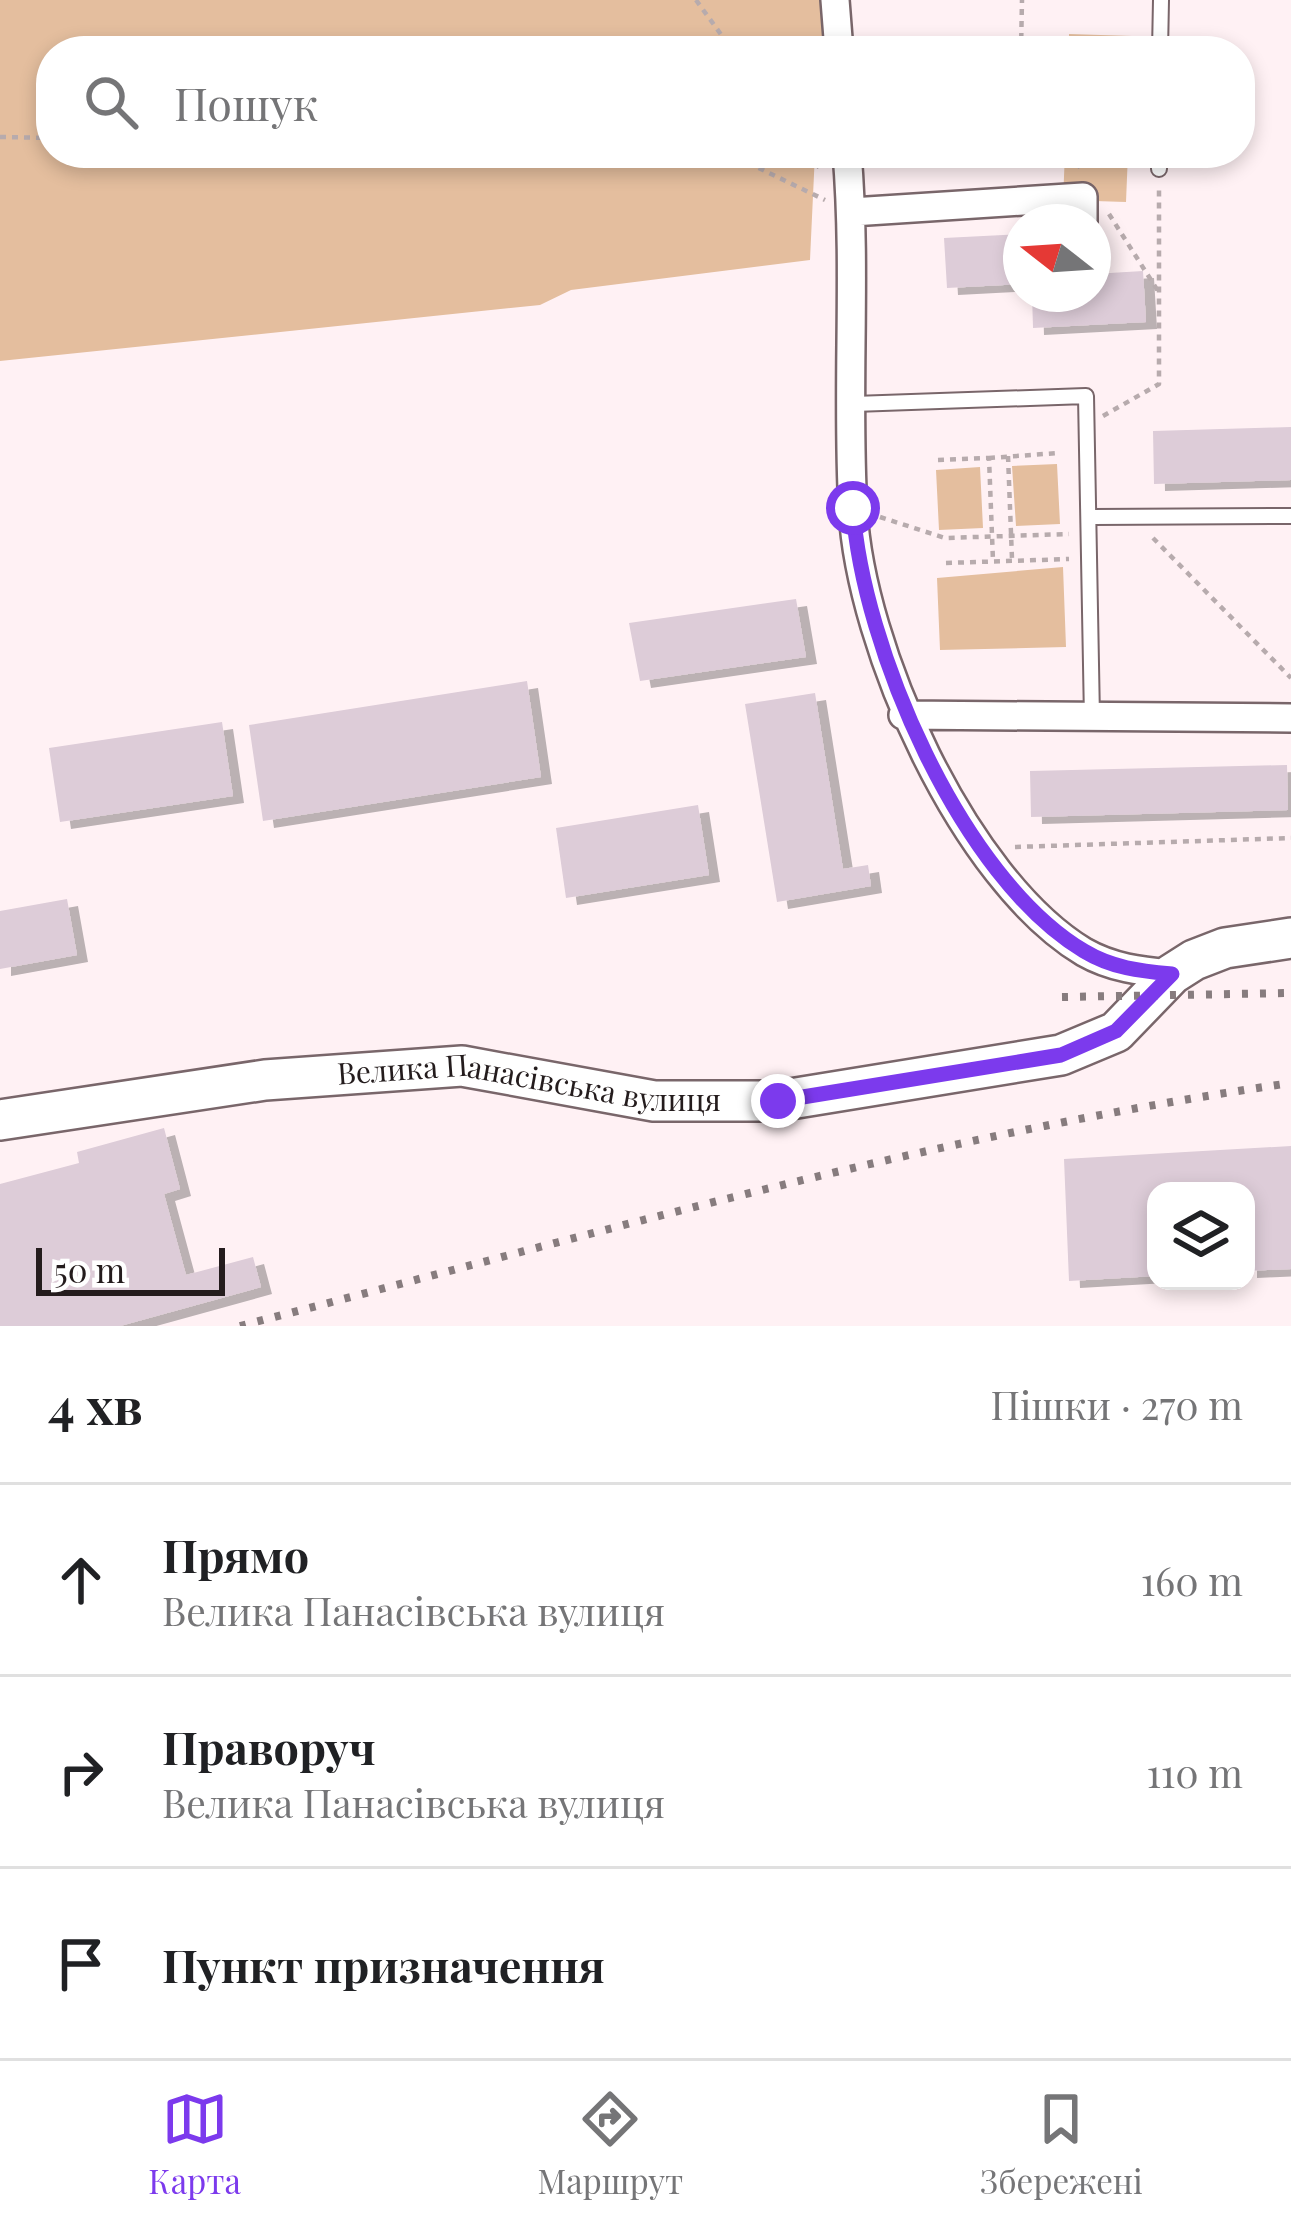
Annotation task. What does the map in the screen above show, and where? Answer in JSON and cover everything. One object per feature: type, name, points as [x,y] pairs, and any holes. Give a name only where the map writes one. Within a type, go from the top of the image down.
[{"type":"street","points":[[835,0],[838,36]]},
{"type":"street","points":[[849,168],[853,508],[878,637],[903,716],[983,848],[1029,904],[1082,951],[1125,970],[1172,974]]},
{"type":"street","points":[[852,212],[1083,197],[1088,204]]},
{"type":"street","points":[[903,716],[1291,718]]},
{"type":"street","name":"Велика Панасівська вулиця","points":[[0,1120],[265,1080],[462,1066],[654,1101],[778,1101],[1061,1055],[1116,1031],[1172,974],[1225,948],[1291,938]]},
{"type":"lane","points":[[1160,36],[1161,0]]},
{"type":"lane","points":[[854,404],[1086,396],[1093,525],[1092,718]]},
{"type":"lane","points":[[1093,525],[1132,517],[1291,516]]},
{"type":"path","points":[[696,0],[723,36]]},
{"type":"path","points":[[1021,36],[1022,0]]},
{"type":"path","points":[[0,137],[36,138]]},
{"type":"path","points":[[758,168],[852,212]]},
{"type":"path","points":[[1080,168],[1083,173]]},
{"type":"path","points":[[1088,424],[1159,384],[1159,168]]},
{"type":"path","points":[[1111,235],[1158,291]]},
{"type":"path","points":[[938,460],[1058,453]]},
{"type":"path","points":[[1008,457],[1012,561]]},
{"type":"path","points":[[989,458],[993,561]]},
{"type":"path","points":[[853,508],[945,538],[1010,536],[1093,525]]},
{"type":"path","points":[[1132,517],[1291,678]]},
{"type":"path","points":[[946,563],[1092,558]]},
{"type":"path","points":[[983,848],[1291,838]]},
{"type":"shaded area","points":[[0,0],[824,0],[822,36],[36,36],[36,168],[814,168],[810,260],[571,290],[540,305],[0,361]]},
{"type":"shaded area","points":[[1064,168],[1127,168],[1126,202],[1063,200]]},
{"type":"shaded area","points":[[1057,464],[1060,524],[1016,526],[1012,466]]},
{"type":"shaded area","points":[[980,467],[983,528],[939,530],[936,470]]},
{"type":"shaded area","points":[[1063,567],[1066,647],[940,650],[937,578]]},
{"type":"building","points":[[1003,235],[1003,285],[947,288],[944,238]]},
{"type":"building","points":[[1143,271],[1146,322],[1033,328],[1033,312],[1111,312],[1111,273]]},
{"type":"building","points":[[1291,427],[1291,480],[1154,484],[1153,431]]},
{"type":"building","points":[[796,599],[806,657],[640,681],[629,623]]},
{"type":"building","points":[[527,681],[541,777],[263,821],[249,725]]},
{"type":"building","points":[[815,693],[843,869],[868,865],[871,886],[777,902],[745,704]]},
{"type":"building","points":[[222,722],[233,796],[60,822],[49,748]]},
{"type":"building","points":[[1287,765],[1288,810],[1031,817],[1030,771]]},
{"type":"building","points":[[698,805],[709,875],[566,898],[556,828]]},
{"type":"building","points":[[67,899],[77,955],[0,969],[0,911]]},
{"type":"building","points":[[164,1128],[180,1189],[164,1194],[186,1275],[253,1257],[261,1287],[120,1326],[0,1326],[0,1184],[79,1163],[77,1152]]},
{"type":"building","points":[[1291,1146],[1291,1269],[1255,1271],[1255,1182],[1147,1182],[1147,1277],[1069,1281],[1064,1159]]},
{"type":"railway","points":[[1062,997],[1291,993]]},
{"type":"railway","points":[[240,1326],[894,1159],[1158,1104],[1291,1083]]},
{"type":"route","points":[[778,1101],[1061,1055],[1116,1031],[1172,974],[1125,970],[1082,951],[1029,904],[983,848],[903,716],[878,637],[853,508]]}]
